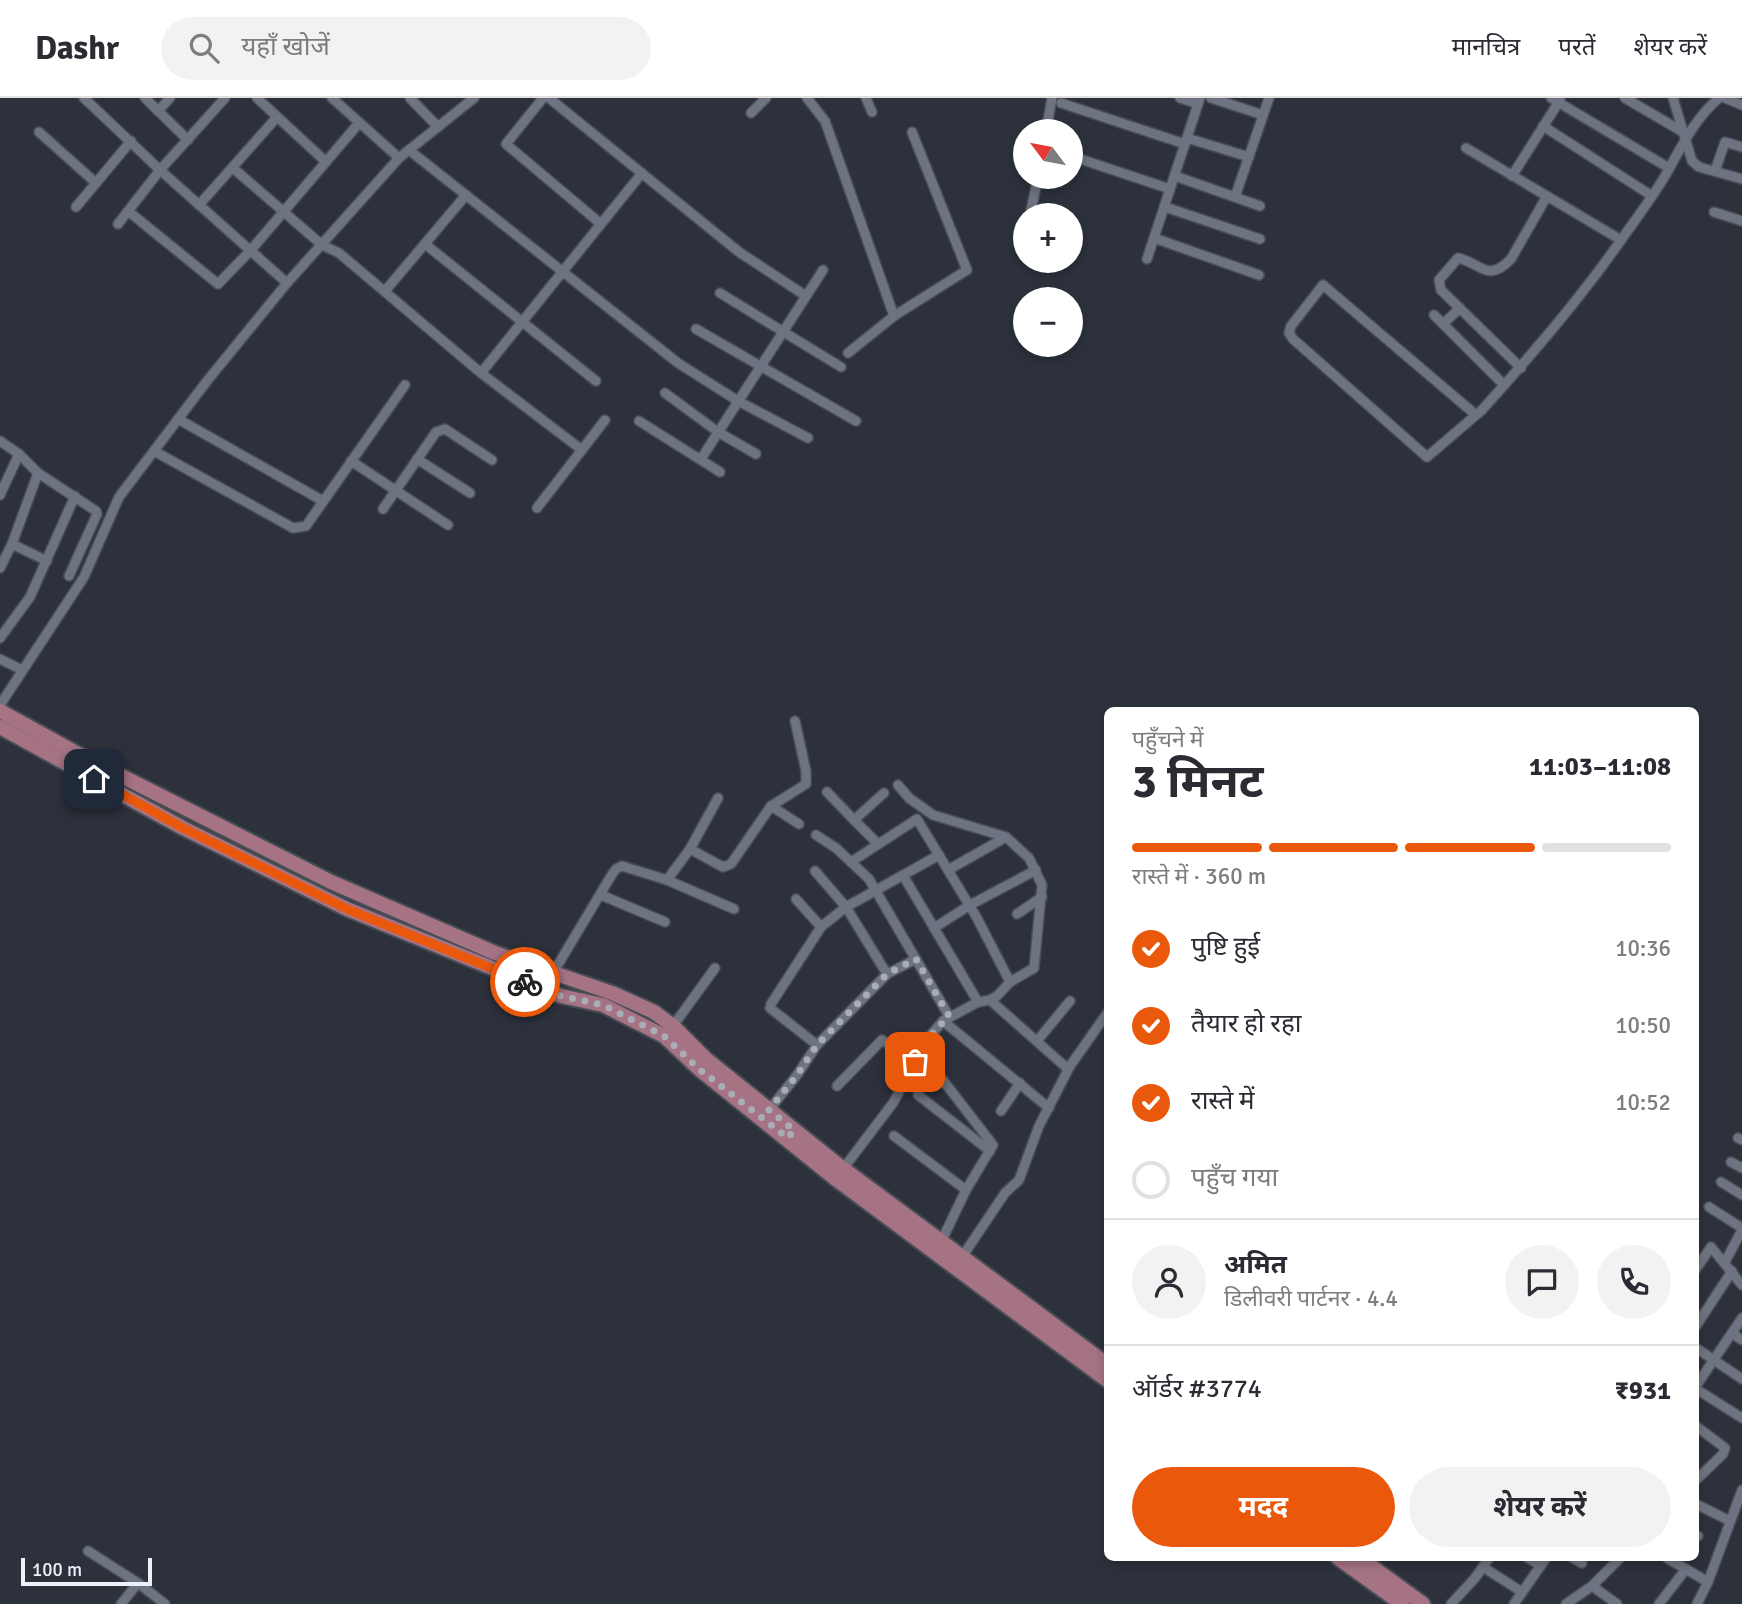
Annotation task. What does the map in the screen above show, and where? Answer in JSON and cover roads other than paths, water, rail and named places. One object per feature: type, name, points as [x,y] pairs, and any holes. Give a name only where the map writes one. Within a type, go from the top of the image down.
[{"type":"main road","points":[[0,711],[9,727],[183,828],[347,909],[561,996],[615,1010],[664,1036],[699,1069],[843,1169],[1104,1363]]},
{"type":"main road","points":[[9,727],[331,882],[495,953],[640,1005],[673,1026],[706,1059],[769,1110],[837,1180],[1104,1378]]},
{"type":"main road","points":[[1342,1561],[1402,1604]]},
{"type":"main road","points":[[1364,1561],[1423,1604]]},
{"type":"street","points":[[85,98],[160,170],[287,283]]},
{"type":"street","points":[[145,98],[188,140]]},
{"type":"street","points":[[158,111],[170,98]]},
{"type":"street","points":[[118,224],[160,170],[225,98]]},
{"type":"street","points":[[257,98],[325,161]]},
{"type":"street","points":[[332,98],[399,158]]},
{"type":"street","points":[[410,98],[438,127]]},
{"type":"street","points":[[0,705],[84,577],[119,497],[178,419],[287,283],[399,158],[474,98]]},
{"type":"street","points":[[543,98],[506,144],[601,224]]},
{"type":"street","points":[[549,98],[738,253],[806,296]]},
{"type":"street","points":[[751,113],[766,98]]},
{"type":"street","points":[[866,98],[873,112]]},
{"type":"street","points":[[1147,259],[1199,101],[1180,98]]},
{"type":"street","points":[[1211,98],[1263,115]]},
{"type":"street","points":[[1235,197],[1269,98]]},
{"type":"street","points":[[1625,98],[1684,135]]},
{"type":"street","points":[[1673,98],[1692,161],[1699,167],[1742,178]]},
{"type":"street","points":[[1476,415],[1323,285],[1291,326],[1289,332],[1293,339],[1427,457],[1476,415],[1559,323],[1621,240],[1669,167],[1684,135],[1710,102],[1722,98],[1742,105]]},
{"type":"street","points":[[814,100],[825,121],[894,316]]},
{"type":"street","points":[[1512,176],[1556,100],[1669,167]]},
{"type":"street","points":[[1050,119],[1056,101],[1186,141],[1249,157]]},
{"type":"street","points":[[199,205],[277,117]]},
{"type":"street","points":[[128,211],[218,284],[251,250],[359,122]]},
{"type":"street","points":[[1543,126],[1651,196]]},
{"type":"street","points":[[38,132],[96,183]]},
{"type":"street","points":[[848,353],[894,316],[967,270],[912,132]]},
{"type":"street","points":[[76,207],[131,141]]},
{"type":"street","points":[[1715,171],[1725,142],[1742,147]]},
{"type":"street","points":[[1466,148],[1621,240]]},
{"type":"street","points":[[409,150],[678,362],[738,401],[808,438]]},
{"type":"street","points":[[1083,160],[1170,189]]},
{"type":"street","points":[[233,167],[322,245],[339,253],[481,373],[582,450]]},
{"type":"street","points":[[481,373],[642,173]]},
{"type":"street","points":[[1175,176],[1260,206]]},
{"type":"street","points":[[385,291],[466,195]]},
{"type":"street","points":[[1521,368],[1460,308],[1439,285],[1439,280],[1458,258],[1490,272],[1503,267],[1511,259],[1547,196]]},
{"type":"street","points":[[1165,207],[1260,239]]},
{"type":"street","points":[[1714,212],[1742,221]]},
{"type":"street","points":[[1154,238],[1259,275]]},
{"type":"street","points":[[425,244],[596,381]]},
{"type":"street","points":[[701,459],[823,270]]},
{"type":"street","points":[[720,293],[841,368]]},
{"type":"street","points":[[1443,324],[1460,308]]},
{"type":"street","points":[[1434,314],[1504,385]]},
{"type":"street","points":[[696,329],[856,421]]},
{"type":"street","points":[[154,451],[293,528],[306,526],[405,385]]},
{"type":"street","points":[[665,393],[718,432],[755,454]]},
{"type":"street","points":[[178,419],[323,501]]},
{"type":"street","points":[[537,508],[605,420]]},
{"type":"street","points":[[639,421],[720,472]]},
{"type":"street","points":[[383,509],[394,489],[441,429],[492,460]]},
{"type":"street","points":[[0,441],[19,454],[38,473],[93,507],[97,514],[69,576]]},
{"type":"street","points":[[0,495],[19,454]]},
{"type":"street","points":[[417,459],[470,493]]},
{"type":"street","points":[[351,461],[448,525]]},
{"type":"street","points":[[0,568],[12,544],[38,473]]},
{"type":"street","points":[[0,638],[30,597],[75,496]]},
{"type":"street","points":[[12,544],[47,561]]},
{"type":"street","points":[[0,659],[22,670]]},
{"type":"street","points":[[690,849],[723,867],[731,864],[771,806],[806,784],[808,778],[794,721]]},
{"type":"street","points":[[843,1169],[893,1103],[929,1037],[946,1018],[978,1002],[990,1000],[1010,982],[1034,968],[1042,885],[1029,858],[1006,836],[933,815],[909,798],[898,785]]},
{"type":"street","points":[[827,792],[877,843]]},
{"type":"street","points":[[854,820],[884,793]]},
{"type":"street","points":[[667,880],[690,849],[718,798]]},
{"type":"street","points":[[771,806],[799,824]]},
{"type":"street","points":[[850,862],[917,819],[970,905],[1010,982]]},
{"type":"street","points":[[816,835],[836,848],[869,878],[916,959],[946,1018],[1049,1108]]},
{"type":"street","points":[[948,870],[1006,836]]},
{"type":"street","points":[[817,1045],[771,1006],[821,926],[846,907],[904,877],[939,855]]},
{"type":"street","points":[[553,973],[616,869],[622,866],[667,880],[734,909]]},
{"type":"street","points":[[934,928],[970,905],[1036,870]]},
{"type":"street","points":[[815,871],[846,907],[887,974]]},
{"type":"street","points":[[904,877],[978,1002]]},
{"type":"street","points":[[601,895],[665,922]]},
{"type":"street","points":[[1017,914],[1042,897]]},
{"type":"street","points":[[796,899],[821,926]]},
{"type":"street","points":[[769,1110],[817,1045],[887,974],[916,959]]},
{"type":"street","points":[[673,1026],[715,968]]},
{"type":"street","points":[[990,1000],[1068,1069]]},
{"type":"street","points":[[1037,1041],[1070,1001]]},
{"type":"street","points":[[962,1257],[1004,1193],[1019,1180],[1039,1126],[1068,1069],[1104,1018]]},
{"type":"street","points":[[837,1086],[882,1040],[915,1062]]},
{"type":"street","points":[[935,1070],[992,1143],[941,1242]]},
{"type":"street","points":[[1000,1111],[1020,1083]]},
{"type":"street","points":[[918,1095],[990,1151]]},
{"type":"street","points":[[894,1136],[966,1190]]},
{"type":"street","points":[[1731,1162],[1742,1168]]},
{"type":"street","points":[[1721,1182],[1742,1195]]},
{"type":"street","points":[[1709,1208],[1742,1229],[1726,1262]]},
{"type":"street","points":[[1699,1265],[1711,1247],[1726,1262],[1742,1285]]},
{"type":"street","points":[[1699,1321],[1732,1271]]},
{"type":"street","points":[[1699,1382],[1742,1318]]},
{"type":"street","points":[[1732,1334],[1742,1340]]},
{"type":"street","points":[[1699,1350],[1742,1379]]},
{"type":"street","points":[[1699,1389],[1742,1418]]},
{"type":"street","points":[[1699,1428],[1725,1448],[1723,1454],[1699,1477]]},
{"type":"street","points":[[1697,1604],[1742,1490]]},
{"type":"street","points":[[1699,1506],[1730,1521]]},
{"type":"street","points":[[88,1551],[138,1583],[163,1603]]},
{"type":"street","points":[[1451,1604],[1487,1561]]},
{"type":"street","points":[[1566,1604],[1580,1601],[1617,1561]]},
{"type":"street","points":[[1672,1561],[1708,1581]]},
{"type":"street","points":[[1515,1604],[1544,1562]]},
{"type":"street","points":[[1483,1567],[1522,1592]]},
{"type":"street","points":[[1659,1604],[1686,1569]]},
{"type":"street","points":[[121,1604],[138,1583]]},
{"type":"street","points":[[1592,1586],[1616,1604]]}]
